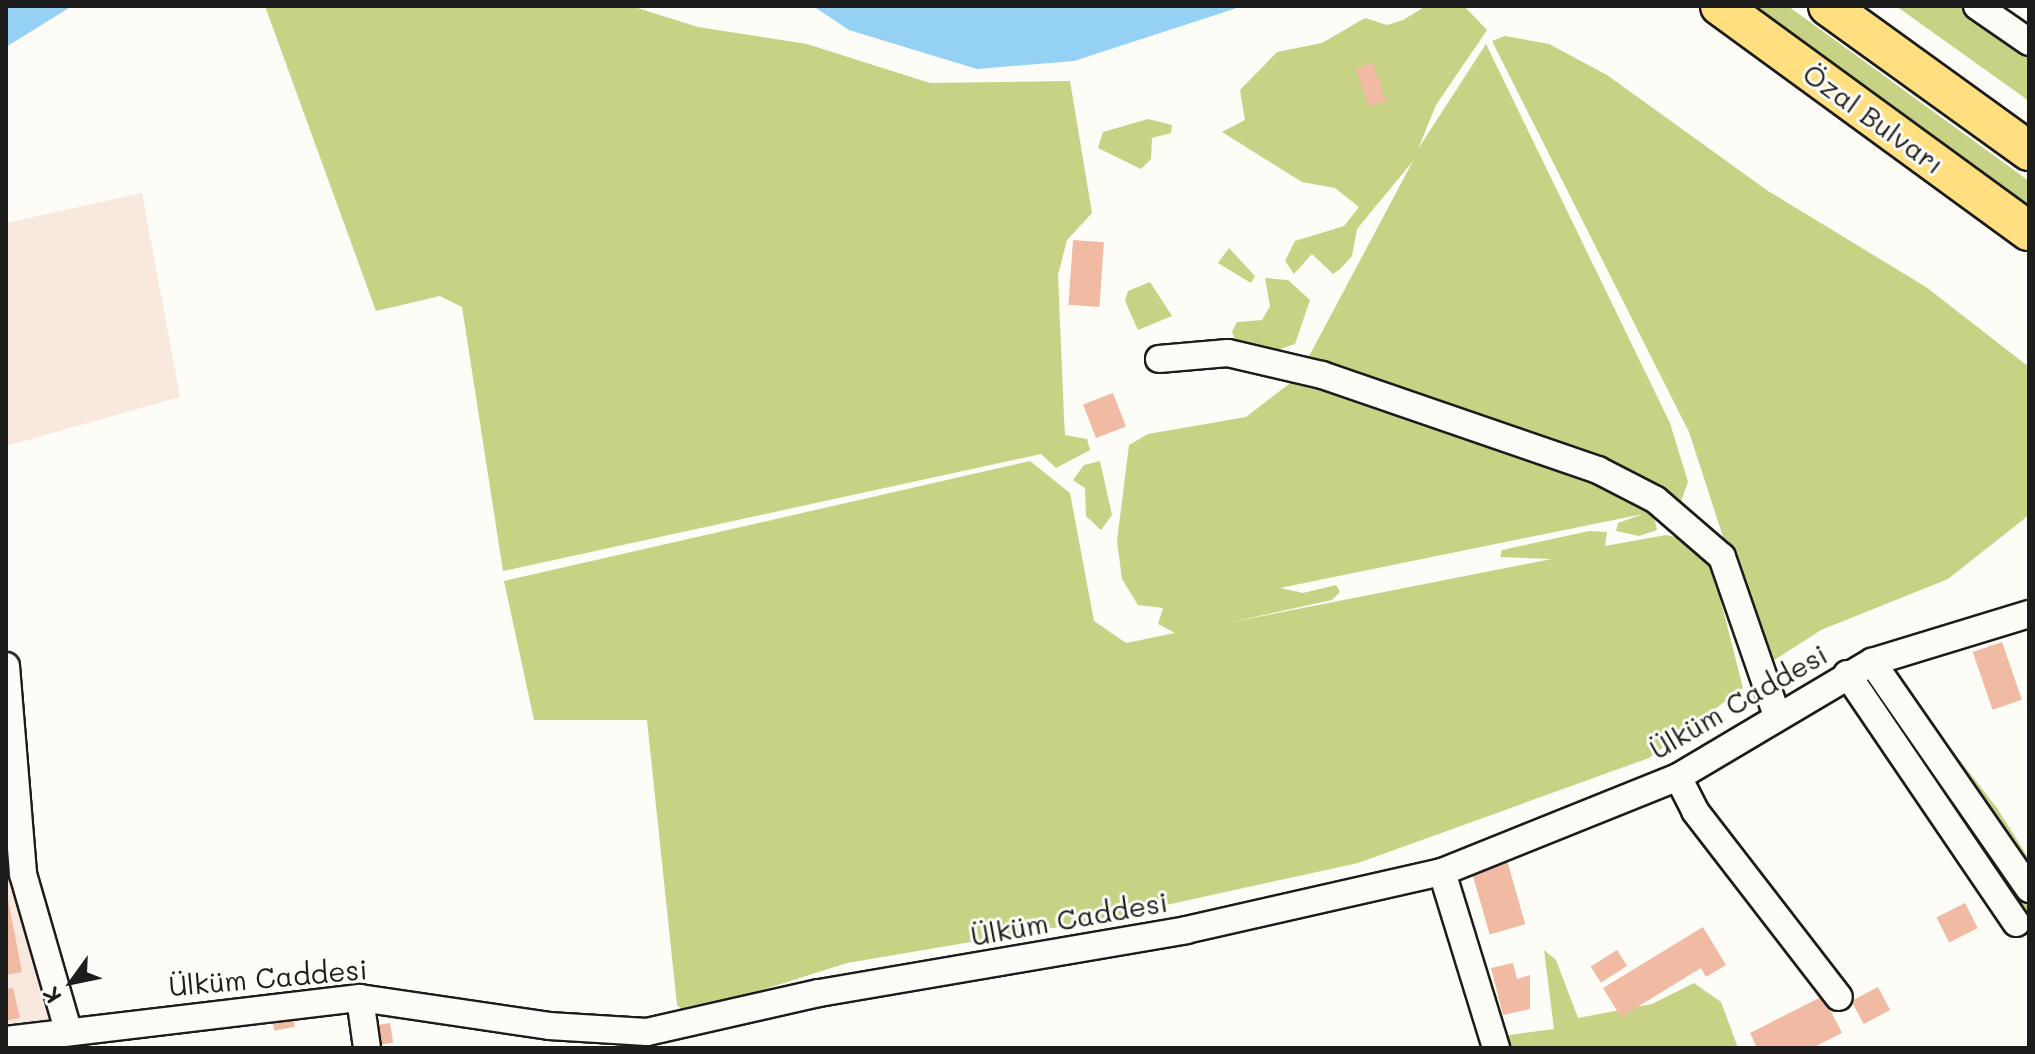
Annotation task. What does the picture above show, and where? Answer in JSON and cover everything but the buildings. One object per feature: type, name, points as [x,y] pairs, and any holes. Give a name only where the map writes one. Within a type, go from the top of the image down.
[{"type":"highway","name":"Özal Bulvarı","points":[[1720,6],[2029,231]]},
{"type":"highway","points":[[1828,6],[2029,151]]},
{"type":"street","points":[[1977,6],[2029,42]]},
{"type":"street","points":[[1159,359],[1228,353],[1322,375],[1598,470],[1656,500],[1722,557],[1777,716]]},
{"type":"street","name":"Ülküm Caddesi","points":[[6,1040],[68,1030],[100,1037],[360,998],[549,1026],[647,1032],[819,993],[1186,930],[1442,872],[1678,777],[1847,674],[1872,662],[2029,614]]},
{"type":"street","points":[[1872,662],[2029,889]]},
{"type":"street","points":[[6,666],[21,862],[68,1030]]},
{"type":"street","points":[[1847,674],[2016,923]]},
{"type":"street","points":[[1678,777],[1695,811],[1839,997]]},
{"type":"street","points":[[1442,872],[1496,1048]]},
{"type":"street","points":[[360,998],[367,1048]]},
{"type":"shaded area","points":[[142,193],[180,397],[6,446],[6,223]]},
{"type":"shaded area","points":[[6,821],[51,1024],[6,1030]]},
{"type":"green space","points":[[265,6],[631,6],[698,27],[807,44],[930,83],[1070,81],[1092,213],[1067,240],[1058,275],[1064,417],[1065,435],[1087,439],[1090,450],[1056,468],[1041,454],[503,571],[462,307],[440,296],[376,311]]},
{"type":"green space","points":[[1426,6],[1464,6],[1487,30],[1436,105],[1418,149],[1486,44],[1670,423],[1688,482],[1680,504],[1307,360],[1413,161],[1357,229],[1352,256],[1340,269],[1333,274],[1312,254],[1294,274],[1285,261],[1295,241],[1344,226],[1359,207],[1335,188],[1302,182],[1222,132],[1245,120],[1240,90],[1277,52],[1322,43],[1365,18],[1387,25],[1403,20]]},
{"type":"green space","points":[[1756,6],[1788,6],[2029,181],[2029,205]]},
{"type":"green space","points":[[1896,6],[1964,6],[2029,52],[2029,101]]},
{"type":"green space","points":[[1505,36],[1549,44],[1607,75],[1768,191],[1926,287],[2029,367],[2029,515],[1948,579],[1821,630],[1765,666],[1689,432],[1492,41]]},
{"type":"green space","points":[[1148,119],[1172,125],[1171,133],[1152,138],[1151,159],[1141,169],[1098,148],[1103,132]]},
{"type":"green space","points":[[1229,248],[1255,276],[1251,283],[1218,263]]},
{"type":"green space","points":[[1265,278],[1288,280],[1310,300],[1295,344],[1272,352],[1237,344],[1232,332],[1237,322],[1262,320],[1270,306]]},
{"type":"green space","points":[[1150,282],[1172,316],[1138,330],[1125,301],[1128,291]]},
{"type":"green space","points":[[1298,377],[1602,479],[1652,508],[1657,530],[1639,536],[1616,531],[1618,523],[1643,514],[1280,588],[1303,593],[1336,585],[1340,592],[1332,600],[1227,623],[1552,559],[1500,557],[1502,550],[1589,531],[1607,532],[1605,546],[1666,535],[1684,539],[1713,570],[1743,688],[1649,758],[1358,863],[1089,922],[847,963],[687,1014],[677,1005],[647,720],[534,720],[504,581],[1030,461],[1070,493],[1094,621],[1126,643],[1175,633],[1158,624],[1163,608],[1138,605],[1122,579],[1117,541],[1129,445],[1148,434],[1246,417]]},
{"type":"green space","points":[[1100,461],[1112,515],[1101,530],[1086,516],[1085,488],[1073,480],[1084,465]]},
{"type":"green space","points":[[1868,679],[2029,896],[2029,922],[1865,681]]},
{"type":"green space","points":[[1908,694],[1997,808],[2029,859],[2029,877]]},
{"type":"green space","points":[[1544,950],[1556,960],[1578,1018],[1652,1004],[1694,983],[1721,1002],[1738,1048],[1506,1048],[1502,1036],[1554,1029]]},
{"type":"water","points":[[6,6],[72,6],[6,47]]},
{"type":"water","points":[[813,6],[1243,6],[1074,61],[977,69],[849,30]]}]
